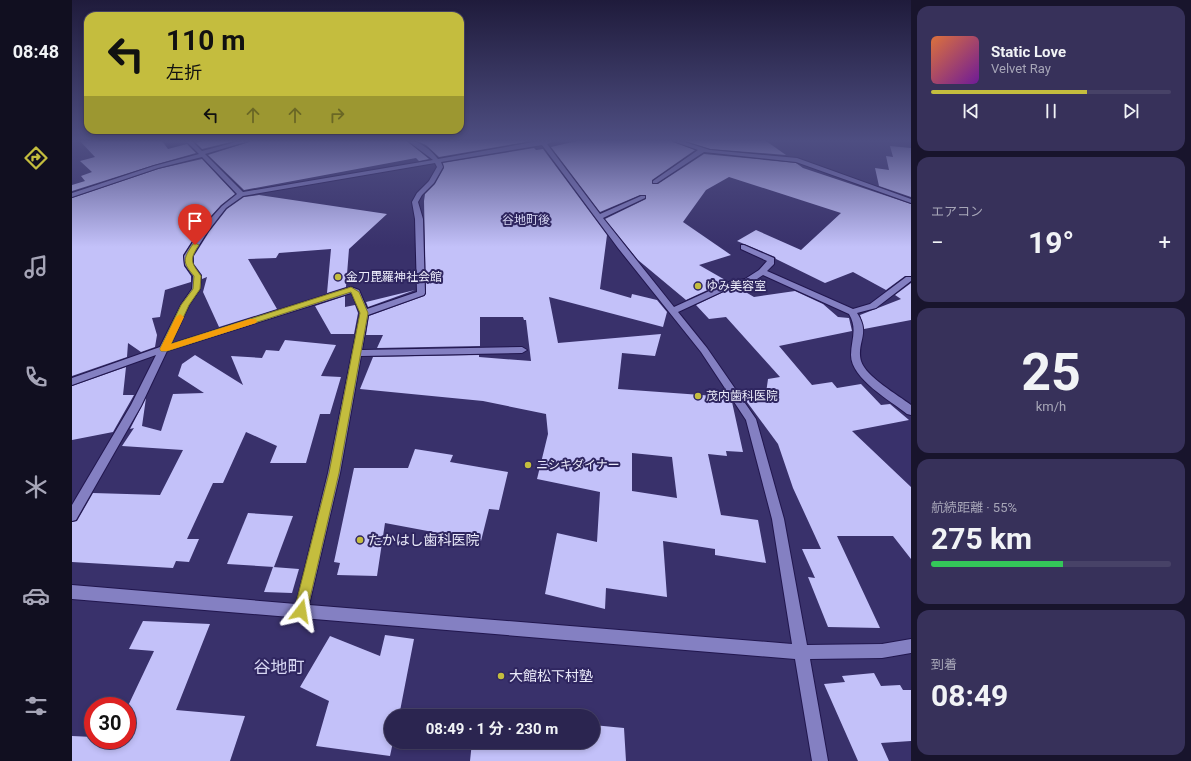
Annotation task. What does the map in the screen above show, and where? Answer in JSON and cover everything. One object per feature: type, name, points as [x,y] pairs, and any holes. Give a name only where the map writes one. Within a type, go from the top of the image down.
[{"type":"street","points":[[72,195],[127,177]]},
{"type":"street","points":[[224,177],[241,194]]},
{"type":"street","points":[[72,516],[136,406],[185,305],[196,289],[197,276],[189,265],[188,256],[205,230],[224,207],[241,194],[345,177]]},
{"type":"street","points":[[364,313],[421,293],[419,219],[415,202],[435,177]]},
{"type":"street","points":[[571,177],[599,216],[704,350],[751,419],[778,519],[820,761]]},
{"type":"street","points":[[655,182],[663,177]]},
{"type":"street","points":[[843,177],[911,201]]},
{"type":"street","points":[[599,216],[643,196]]},
{"type":"street","points":[[673,311],[732,284],[748,280],[762,272],[770,264],[771,260],[744,247]]},
{"type":"street","points":[[762,272],[852,312],[858,320],[860,331],[856,357],[859,368],[911,411]]},
{"type":"street","points":[[852,312],[873,306],[910,279]]},
{"type":"street","points":[[72,382],[164,349],[351,290],[356,292],[364,313],[334,473],[301,611]]},
{"type":"street","points":[[357,353],[522,350]]},
{"type":"street","points":[[72,592],[802,652],[882,651],[911,646]]},
{"type":"building","points":[[81,177],[118,177],[72,191],[72,185],[85,181]]},
{"type":"building","points":[[136,177],[219,177],[235,194],[221,205],[201,227],[183,255],[184,266],[191,276],[191,282],[165,290],[160,317],[152,318],[157,335],[155,347],[141,352],[128,343],[127,357],[72,376],[72,198]]},
{"type":"building","points":[[230,177],[316,177],[244,190]]},
{"type":"building","points":[[439,177],[563,177],[607,235],[600,289],[631,298],[632,294],[657,300],[667,312],[663,327],[549,297],[558,343],[661,334],[655,356],[622,353],[618,389],[729,397],[732,402],[743,452],[726,451],[727,456],[708,454],[721,515],[758,520],[766,563],[715,555],[715,549],[663,541],[667,597],[606,588],[605,609],[545,594],[557,533],[597,542],[600,492],[537,479],[548,434],[546,414],[483,401],[360,389],[373,357],[479,355],[479,357],[531,361],[526,320],[524,320],[523,317],[480,317],[480,346],[377,348],[383,335],[366,335],[369,316],[426,294],[424,201],[425,194],[435,184]],"holes":[[[632,453],[672,457],[677,498],[632,491]]]},
{"type":"building","points":[[573,177],[657,177],[652,180],[652,183],[658,184],[669,177],[829,177],[911,204],[911,276],[905,276],[886,290],[853,272],[825,283],[776,259],[775,257],[737,241],[756,230],[801,250],[841,213],[729,177],[706,190],[683,222],[731,255],[699,265],[727,281],[686,300],[638,260],[605,219],[646,199],[646,195],[640,195],[600,212]]},
{"type":"building","points":[[877,177],[911,177],[911,197],[879,186]]},
{"type":"building","points":[[259,195],[387,214],[349,249],[346,287],[327,293],[331,249],[279,253],[276,258],[248,259],[277,309],[219,327],[203,292],[207,277],[202,279],[202,275],[194,264],[194,256],[209,232],[227,209],[244,197]]},
{"type":"building","points":[[911,283],[911,320],[864,329],[860,315],[901,299],[895,295]]},
{"type":"building","points":[[734,287],[737,287],[754,297],[795,291],[823,304],[838,317],[849,318],[852,331],[779,346],[812,385],[832,382],[837,388],[861,384],[881,405],[890,404],[909,420],[852,431],[911,487],[911,559],[893,536],[837,536],[880,628],[828,627],[808,577],[815,578],[802,549],[821,549],[793,488],[778,444],[744,398],[765,400],[768,379],[780,377],[726,317],[709,319],[696,305]]},
{"type":"building","points":[[415,290],[368,307],[366,302]]},
{"type":"building","points":[[345,296],[345,307],[355,305],[358,313],[354,334],[331,334],[315,306]]},
{"type":"building","points":[[285,340],[336,345],[321,376],[341,377],[330,414],[320,414],[306,463],[270,463],[277,446],[246,432],[223,483],[213,483],[187,539],[199,539],[189,562],[176,561],[173,568],[72,562],[72,522],[77,521],[93,493],[160,495],[183,450],[122,446],[134,428],[130,429],[146,398],[142,426],[161,431],[173,394],[204,393],[178,376],[182,364],[195,355],[243,385],[231,356],[262,358],[266,350],[279,351]]},
{"type":"building","points":[[126,367],[123,395],[134,395],[113,432],[72,440],[72,386]]},
{"type":"building","points":[[415,449],[453,455],[450,462],[508,472],[499,510],[489,509],[481,541],[385,523],[377,576],[337,575],[340,563],[334,562],[354,468],[408,468]]},
{"type":"building","points":[[248,513],[293,516],[274,567],[227,564]]},
{"type":"building","points":[[273,567],[299,569],[292,593],[264,592]]},
{"type":"building","points":[[143,621],[210,624],[176,710],[245,716],[230,761],[72,761],[72,736],[84,737],[84,749],[136,749],[136,697],[132,697],[154,651],[129,649]]},
{"type":"building","points":[[385,635],[414,639],[400,709],[384,709],[384,749],[392,749],[390,756],[316,746],[329,701],[300,687],[330,636],[380,656]]},
{"type":"building","points":[[874,673],[881,686],[900,685],[903,690],[911,690],[911,741],[881,743],[889,761],[858,761],[824,684],[845,682],[842,676]]},
{"type":"building","points":[[600,726],[624,728],[626,761],[470,761],[471,749],[600,749]]},
{"type":"slow traffic","points":[[180,317],[164,349],[253,321]]},
{"type":"place","name":"金刀毘羅神社会館","points":[[338,277]]},
{"type":"place","name":"ゆみ美容室","points":[[698,286]]},
{"type":"place","name":"茂内歯科医院","points":[[698,396]]},
{"type":"place","name":"ニシキダイナー","points":[[528,465]]},
{"type":"place","name":"たかはし歯科医院","points":[[360,540]]},
{"type":"place","name":"大館松下村塾","points":[[501,676]]},
{"type":"district","name":"谷地町後","points":[[526,220]]},
{"type":"district","name":"谷地町","points":[[279,667]]},
{"type":"route","points":[[195,245],[188,256],[189,265],[197,276],[196,289],[185,305],[164,349],[351,290],[356,292],[364,313],[334,473],[301,611]]}]
